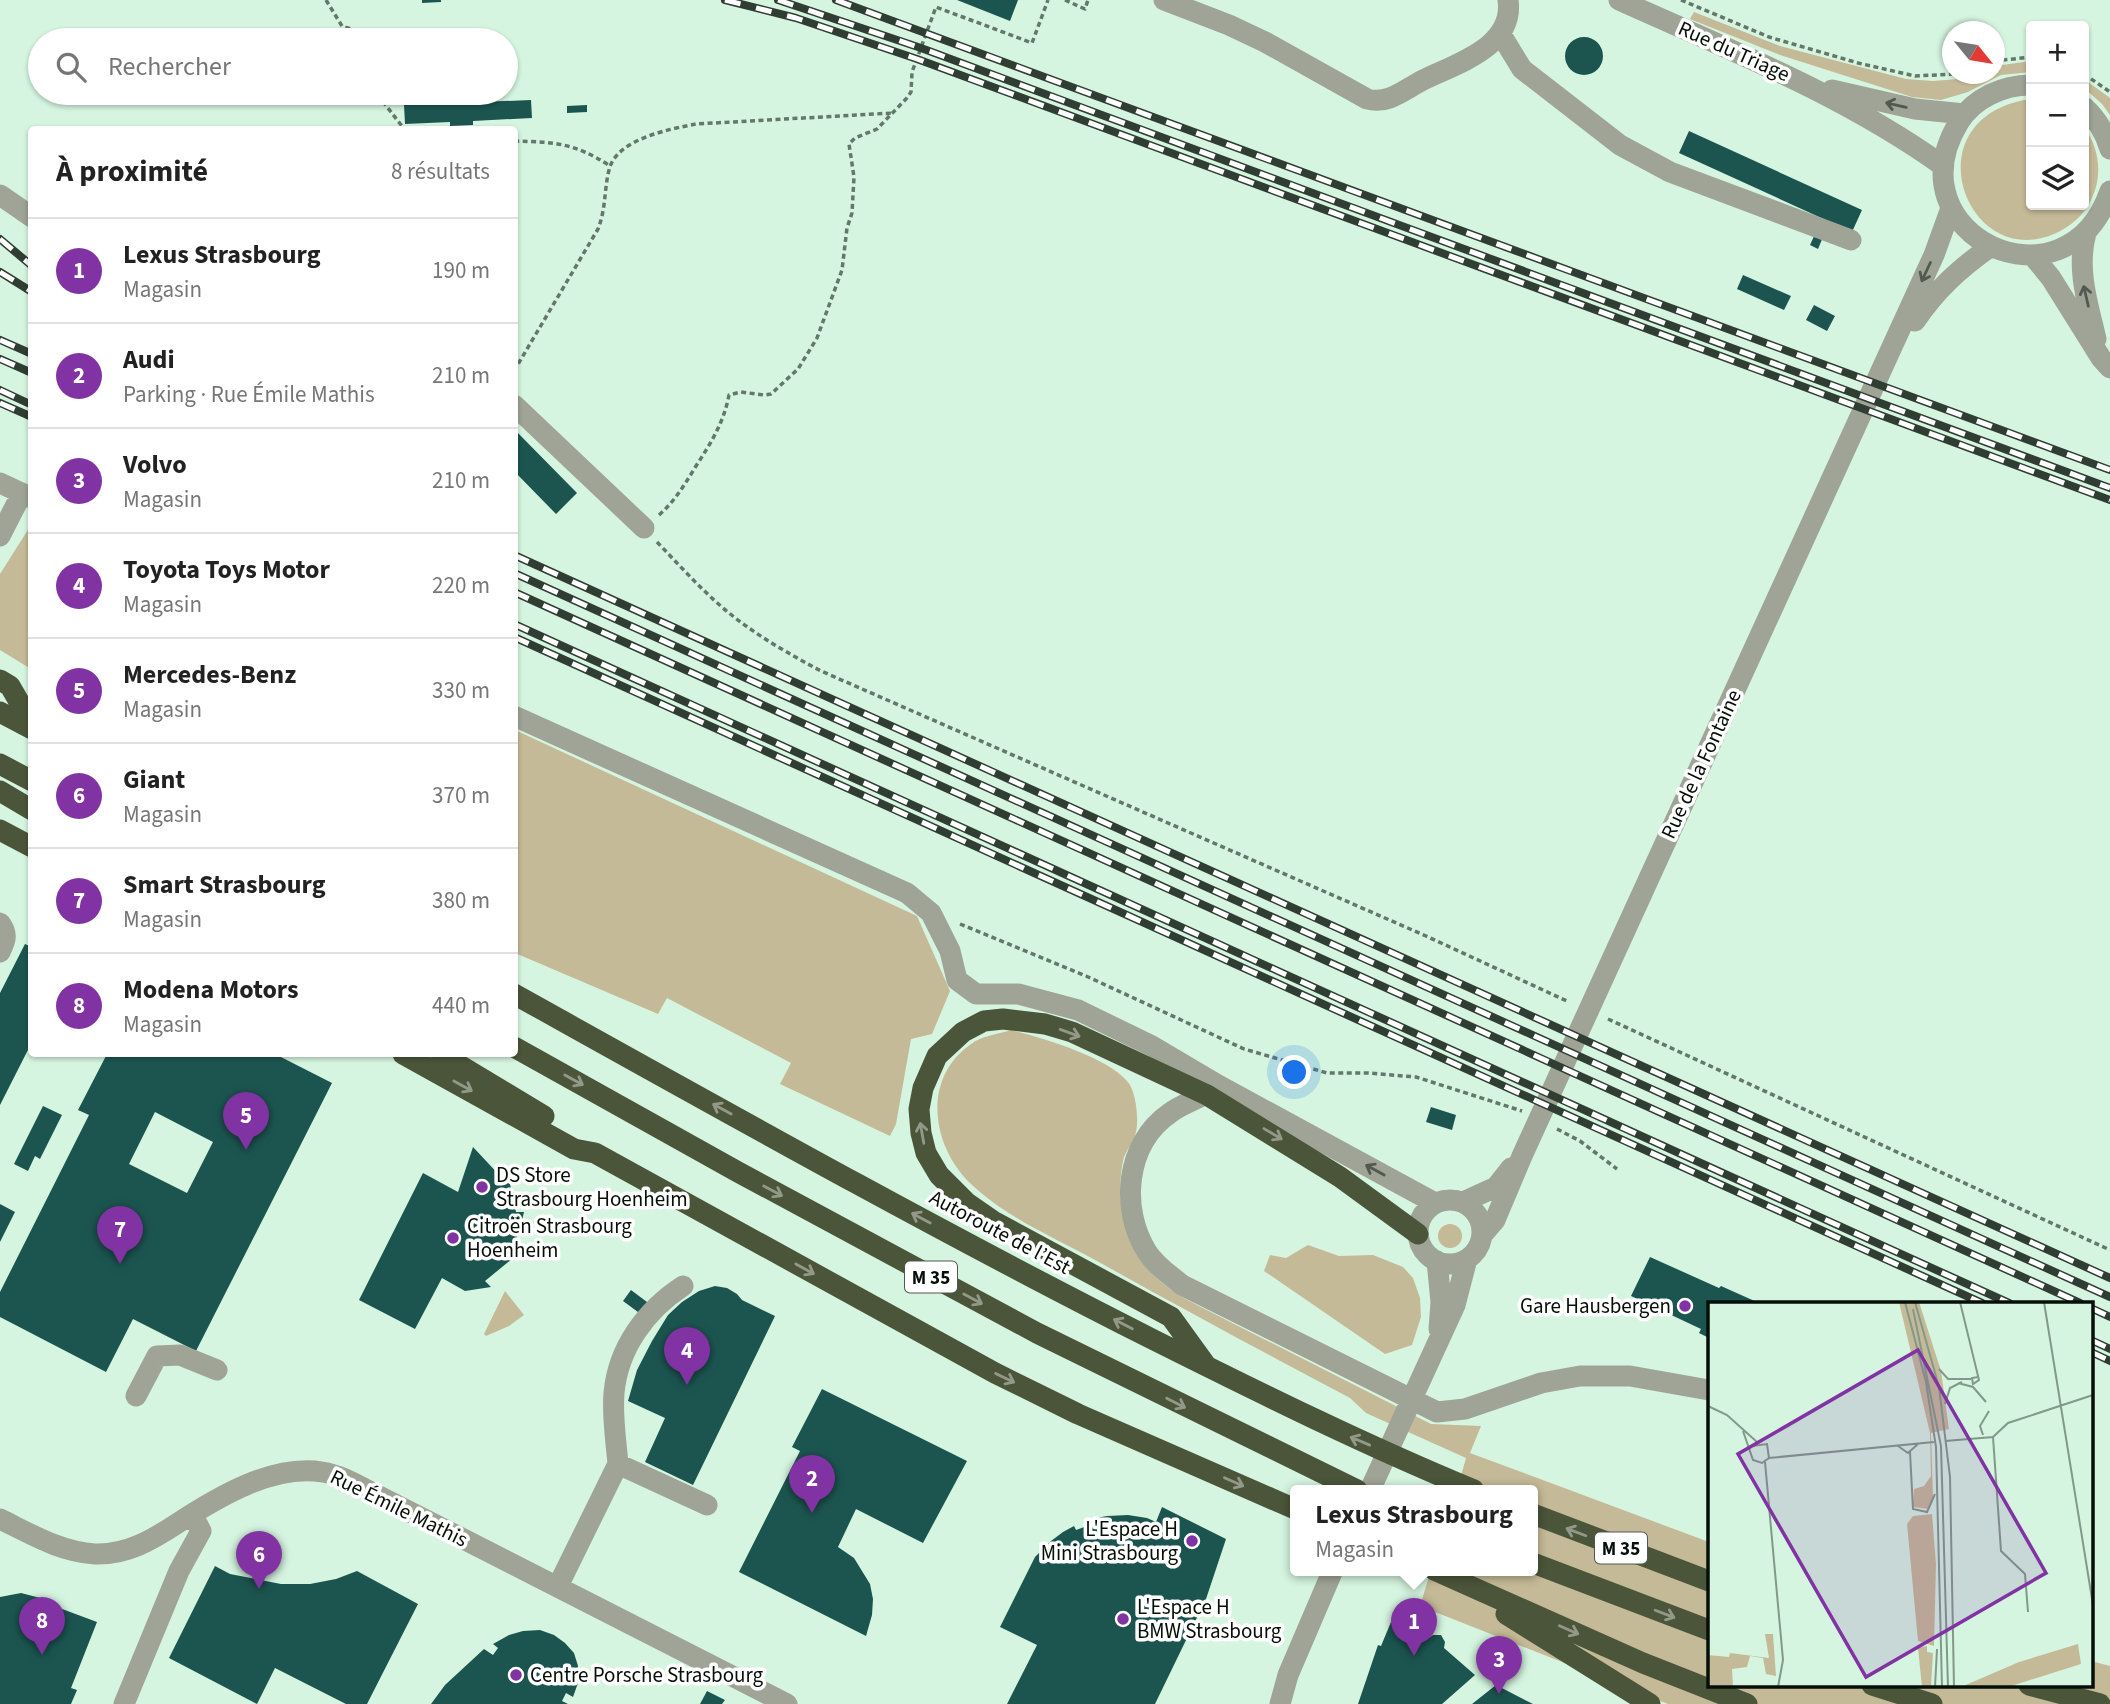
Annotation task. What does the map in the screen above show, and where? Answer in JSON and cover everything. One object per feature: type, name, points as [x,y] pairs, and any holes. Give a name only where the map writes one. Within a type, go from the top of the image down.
[{"type":"highway","points":[[0,680],[10,686],[28,717]]},
{"type":"highway","points":[[0,712],[28,727]]},
{"type":"highway","points":[[0,764],[28,779]]},
{"type":"highway","points":[[0,791],[28,808]]},
{"type":"highway","points":[[0,830],[28,845]]},
{"type":"highway","name":"Autoroute de l’Est","points":[[518,996],[1058,1292],[1347,1435],[1462,1485]]},
{"type":"highway","points":[[1206,1366],[1171,1317],[993,1221],[955,1193],[939,1175],[926,1153],[919,1109],[923,1088],[937,1056],[963,1032],[984,1021],[1003,1019],[1045,1024],[1072,1032],[1213,1090],[1418,1234]]},
{"type":"highway","name":"M 35","points":[[518,1049],[1037,1334],[1347,1485]]},
{"type":"highway","points":[[408,1057],[574,1149],[595,1153]]},
{"type":"highway","points":[[446,1057],[581,1139],[595,1153],[995,1373],[1078,1413],[1290,1507]]},
{"type":"highway","name":"M 35","points":[[1538,1516],[1708,1581]]},
{"type":"highway","name":"M 35","points":[[1538,1565],[1708,1630]]},
{"type":"highway","points":[[1445,1576],[1650,1704]]},
{"type":"highway","points":[[1448,1576],[1643,1663],[1747,1704]]},
{"type":"highway","points":[[1875,1686],[1932,1704]]},
{"type":"highway","points":[[2033,1686],[2100,1704]]},
{"type":"street","points":[[1164,0],[1229,25],[1376,102],[1471,58],[1500,33],[1509,12],[1508,0]]},
{"type":"street","name":"Rue du Triage","points":[[1619,0],[1810,85],[1943,166]]},
{"type":"street","points":[[1500,33],[1522,69],[1620,145],[1670,172],[1851,240]]},
{"type":"street","name":"Rue du Triage","points":[[1810,85],[1915,109],[1964,114]]},
{"type":"street","points":[[2026,86],[2004,88],[1982,98],[1964,114],[1949,139],[1943,166],[1944,188],[1951,208],[1968,231],[1990,247],[2011,254],[2033,256],[2062,249],[2086,233],[2103,212],[2110,191]]},
{"type":"street","points":[[2089,111],[2109,140]]},
{"type":"street","points":[[0,195],[28,214]]},
{"type":"street","name":"Rue de la Fontaine","points":[[1372,1485],[1455,1304],[1467,1259],[1474,1253],[1482,1235],[1495,1220],[1934,255],[1951,208]]},
{"type":"street","points":[[2086,233],[2081,252],[2082,276],[2106,363]]},
{"type":"street","name":"Rue de la Fontaine","points":[[1880,372],[1929,301],[1955,273],[1990,247]]},
{"type":"street","points":[[2033,256],[2051,278],[2106,363]]},
{"type":"street","points":[[518,409],[644,528]]},
{"type":"street","points":[[0,483],[27,495],[0,536]]},
{"type":"street","points":[[518,718],[907,893],[931,912],[950,951],[957,980],[976,994],[1018,994],[1078,1010],[1152,1046],[1213,1090],[1435,1203],[1421,1216],[1418,1234]]},
{"type":"street","points":[[0,923],[5,930],[6,940],[0,952]]},
{"type":"street","points":[[1213,1090],[1170,1113],[1152,1130],[1130,1175],[1129,1199],[1134,1224],[1156,1264],[1182,1285],[1437,1412],[1465,1409],[1541,1383],[1580,1376],[1630,1376],[1708,1390]]},
{"type":"street","name":"Rue de la Fontaine","points":[[1435,1203],[1444,1200],[1464,1202],[1496,1187],[1522,1156]]},
{"type":"street","points":[[1464,1202],[1478,1215],[1482,1235]]},
{"type":"street","name":"Rue de la Fontaine","points":[[1418,1234],[1423,1251],[1437,1261],[1441,1302],[1438,1341]]},
{"type":"street","points":[[1437,1261],[1457,1263],[1467,1259]]},
{"type":"street","points":[[558,1586],[618,1464],[614,1392],[624,1354],[639,1326],[649,1314],[682,1286]]},
{"type":"street","points":[[136,1396],[157,1356],[180,1355],[217,1370]]},
{"type":"street","points":[[618,1464],[707,1505]]},
{"type":"street","name":"Rue Émile Mathis","points":[[0,1519],[61,1548],[97,1554],[134,1548],[151,1541],[217,1499],[249,1485],[287,1473],[323,1472],[360,1486],[787,1704]]},
{"type":"street","points":[[124,1704],[179,1571],[201,1531],[192,1514]]},
{"type":"street","points":[[1280,1704],[1288,1675],[1330,1578]]},
{"type":"path","points":[[326,0],[342,26],[348,28]]},
{"type":"path","points":[[1048,0],[1032,43],[936,7],[912,72],[911,92],[895,113],[877,129],[855,138],[849,144],[854,188],[844,259],[837,287],[808,355],[798,369],[771,394],[729,395],[721,423],[705,455],[681,492],[644,528],[704,591],[734,617],[781,649],[821,671],[1414,930],[1578,1005]]},
{"type":"path","points":[[1065,0],[1085,9],[1088,0]]},
{"type":"path","points":[[1681,0],[1769,37],[1858,63],[1915,76],[1942,75]]},
{"type":"path","points":[[2005,60],[2026,58]]},
{"type":"path","points":[[2089,77],[2110,92]]},
{"type":"path","points":[[386,105],[402,126]]},
{"type":"path","points":[[518,365],[598,229],[606,206],[610,166],[626,147],[669,130],[696,124],[895,113]]},
{"type":"path","points":[[518,141],[559,143],[594,156],[610,166]]},
{"type":"path","points":[[934,919],[967,926],[1086,976],[1244,1049],[1327,1073],[1416,1077],[1523,1112]]},
{"type":"path","points":[[1603,1017],[2110,1250]]},
{"type":"path","points":[[1546,1124],[1580,1142],[1617,1169]]},
{"type":"shaded area","points":[[1694,12],[1780,46],[1906,79],[1942,80],[1942,84],[1984,84],[1941,100],[1912,97],[1780,55],[1690,19]]},
{"type":"shaded area","points":[[2026,62],[2026,72],[2005,75],[2005,65]]},
{"type":"shaded area","points":[[2089,83],[2110,98],[2110,115],[2089,92]]},
{"type":"shaded area","points":[[2026,100],[2026,210],[2085,210],[2066,228],[2054,234],[2023,240],[1997,232],[1976,214],[1964,190],[1961,162],[1969,136],[1989,114]]},
{"type":"shaded area","points":[[2089,135],[2098,161],[2098,180],[2089,203]]},
{"type":"shaded area","points":[[28,530],[28,667],[0,650],[0,574]]},
{"type":"shaded area","points":[[518,731],[917,916],[950,991],[932,1034],[911,1039],[896,1124],[890,1136],[780,1084],[791,1063],[667,998],[658,1014],[518,954]]},
{"type":"shaded area","points":[[1011,1030],[1056,1043],[1104,1064],[1130,1085],[1136,1105],[1137,1126],[1123,1161],[1120,1195],[1122,1212],[1126,1229],[1141,1260],[1172,1291],[1431,1424],[1481,1426],[1470,1453],[1708,1542],[1708,1686],[2092,1686],[2092,1661],[2110,1666],[2110,1704],[1668,1704],[1420,1606],[1429,1576],[1538,1576],[1538,1485],[1458,1485],[1466,1458],[1366,1413],[1350,1398],[1031,1226],[984,1195],[957,1168],[947,1150],[940,1131],[938,1112],[939,1093],[955,1058],[975,1041]]},
{"type":"shaded area","points":[[1450,1224],[1461,1231],[1462,1236],[1455,1247],[1450,1248],[1439,1241],[1438,1236],[1445,1225]]},
{"type":"shaded area","points":[[1308,1245],[1339,1256],[1373,1255],[1403,1267],[1413,1278],[1420,1298],[1421,1317],[1412,1345],[1385,1354],[1264,1271],[1270,1255],[1286,1258]]},
{"type":"shaded area","points":[[505,1291],[524,1315],[509,1326],[486,1336],[484,1334]]},
{"type":"building","points":[[422,0],[441,0],[441,2],[422,3]]},
{"type":"building","points":[[957,0],[1018,0],[1010,21]]},
{"type":"building","points":[[1584,37],[1598,42],[1603,56],[1598,70],[1584,75],[1570,70],[1565,56],[1570,42]]},
{"type":"building","points":[[531,100],[532,118],[473,121],[473,125],[450,126],[450,122],[405,124],[404,105],[518,105],[518,101]]},
{"type":"building","points":[[587,105],[587,112],[567,113],[567,106]]},
{"type":"building","points":[[1689,131],[1862,210],[1852,232],[1679,153]]},
{"type":"building","points":[[1815,234],[1823,237],[1818,249],[1810,245]]},
{"type":"building","points":[[1743,275],[1791,296],[1784,310],[1737,289]]},
{"type":"building","points":[[1814,305],[1835,316],[1827,331],[1806,320]]},
{"type":"building","points":[[518,433],[577,493],[556,514],[518,475]]},
{"type":"building","points":[[25,944],[28,945],[28,1050],[0,1105],[0,993]]},
{"type":"building","points":[[105,1057],[281,1057],[332,1083],[196,1351],[133,1319],[106,1372],[0,1317],[0,1292],[89,1115],[78,1110]],"holes":[[[155,1112],[213,1142],[187,1193],[129,1164]]]},
{"type":"building","points":[[43,1106],[62,1115],[40,1159],[35,1156],[28,1171],[14,1164]]},
{"type":"building","points":[[1431,1107],[1456,1115],[1452,1130],[1426,1122]]},
{"type":"building","name":"Citroën Strasbourg Hoenheim","points":[[473,1147],[502,1178],[507,1170],[516,1212],[524,1212],[519,1233],[510,1250],[518,1254],[485,1281],[491,1287],[465,1291],[442,1278],[415,1329],[359,1300],[423,1173],[458,1192]]},
{"type":"building","points":[[0,1204],[15,1212],[0,1242]]},
{"type":"building","name":"Gare Hausbergen","points":[[1650,1257],[1757,1302],[1708,1302],[1708,1338],[1699,1333],[1701,1329],[1631,1296]]},
{"type":"building","points":[[715,1286],[727,1288],[742,1300],[775,1316],[693,1485],[645,1462],[665,1418],[628,1401],[637,1370],[668,1315],[699,1291]]},
{"type":"building","points":[[631,1290],[651,1305],[642,1315],[623,1301]]},
{"type":"building","points":[[822,1389],[967,1461],[923,1543],[856,1509],[838,1547],[854,1558],[870,1584],[872,1615],[866,1636],[739,1572],[800,1451],[792,1447]]},
{"type":"building","name":"L'Espace H BMW Strasbourg","points":[[1162,1507],[1226,1539],[1206,1599],[1155,1704],[1007,1704],[1037,1645],[1000,1627],[1035,1557],[1063,1532],[1074,1526],[1076,1530],[1087,1526],[1086,1520],[1128,1515],[1156,1522]]},
{"type":"building","points":[[215,1566],[230,1574],[281,1584],[310,1584],[336,1579],[357,1571],[418,1604],[367,1704],[346,1704],[275,1668],[257,1704],[169,1658]]},
{"type":"building","points":[[21,1593],[48,1600],[46,1603],[97,1622],[71,1688],[77,1690],[71,1704],[0,1704],[0,1597]]},
{"type":"building","points":[[1391,1622],[1429,1638],[1441,1635],[1445,1642],[1444,1648],[1475,1675],[1442,1704],[1358,1704],[1378,1645],[1381,1646]]},
{"type":"building","name":"Centre Porsche Strasbourg","points":[[540,1630],[554,1635],[574,1653],[578,1666],[578,1683],[573,1697],[566,1693],[562,1701],[568,1704],[431,1704],[445,1685],[484,1649],[493,1655],[498,1648],[493,1644],[509,1635]]},
{"type":"building","points":[[1496,1685],[1533,1704],[1472,1704]]},
{"type":"building","points":[[707,1691],[725,1700],[722,1704],[700,1704]]},
{"type":"railway","points":[[725,0],[796,18],[917,59],[2110,500]]},
{"type":"railway","points":[[778,0],[921,48],[2110,488]]},
{"type":"railway","points":[[836,0],[2110,470]]},
{"type":"railway","points":[[0,239],[28,263]]},
{"type":"railway","points":[[0,272],[28,290]]},
{"type":"railway","points":[[0,340],[28,352]]},
{"type":"railway","points":[[0,359],[28,371]]},
{"type":"railway","points":[[0,390],[28,403]]},
{"type":"railway","points":[[0,403],[28,415]]},
{"type":"railway","points":[[518,557],[2110,1278]]},
{"type":"railway","points":[[518,575],[2110,1297]]},
{"type":"railway","points":[[518,594],[2078,1302]]},
{"type":"railway","points":[[518,626],[2007,1302]]},
{"type":"railway","points":[[518,639],[1980,1302]]},
{"type":"railway","points":[[2092,1308],[2110,1317]]},
{"type":"railway","points":[[2092,1340],[2110,1349]]},
{"type":"railway","points":[[2092,1352],[2110,1361]]},
{"type":"place","name":"Mercedes-Benz","points":[[246,1150]]},
{"type":"place","name":"DS Store Strasbourg Hoenheim","points":[[482,1187]]},
{"type":"place","name":"Citroën Strasbourg Hoenheim","points":[[453,1238]]},
{"type":"place","name":"Smart Strasbourg","points":[[120,1264]]},
{"type":"place","name":"Gare Hausbergen","points":[[1685,1306]]},
{"type":"place","name":"Toyota Toys Motor","points":[[687,1385]]},
{"type":"place","name":"Audi","points":[[812,1513]]},
{"type":"place","name":"L'Espace H Mini Strasbourg","points":[[1192,1541]]},
{"type":"place","name":"Giant","points":[[259,1589]]},
{"type":"place","name":"L'Espace H BMW Strasbourg","points":[[1123,1619]]},
{"type":"place","name":"Modena Motors","points":[[42,1655]]},
{"type":"place","name":"Lexus Strasbourg","points":[[1414,1656]]},
{"type":"place","name":"Centre Porsche Strasbourg","points":[[516,1675]]},
{"type":"place","name":"Volvo","points":[[1499,1694]]}]
